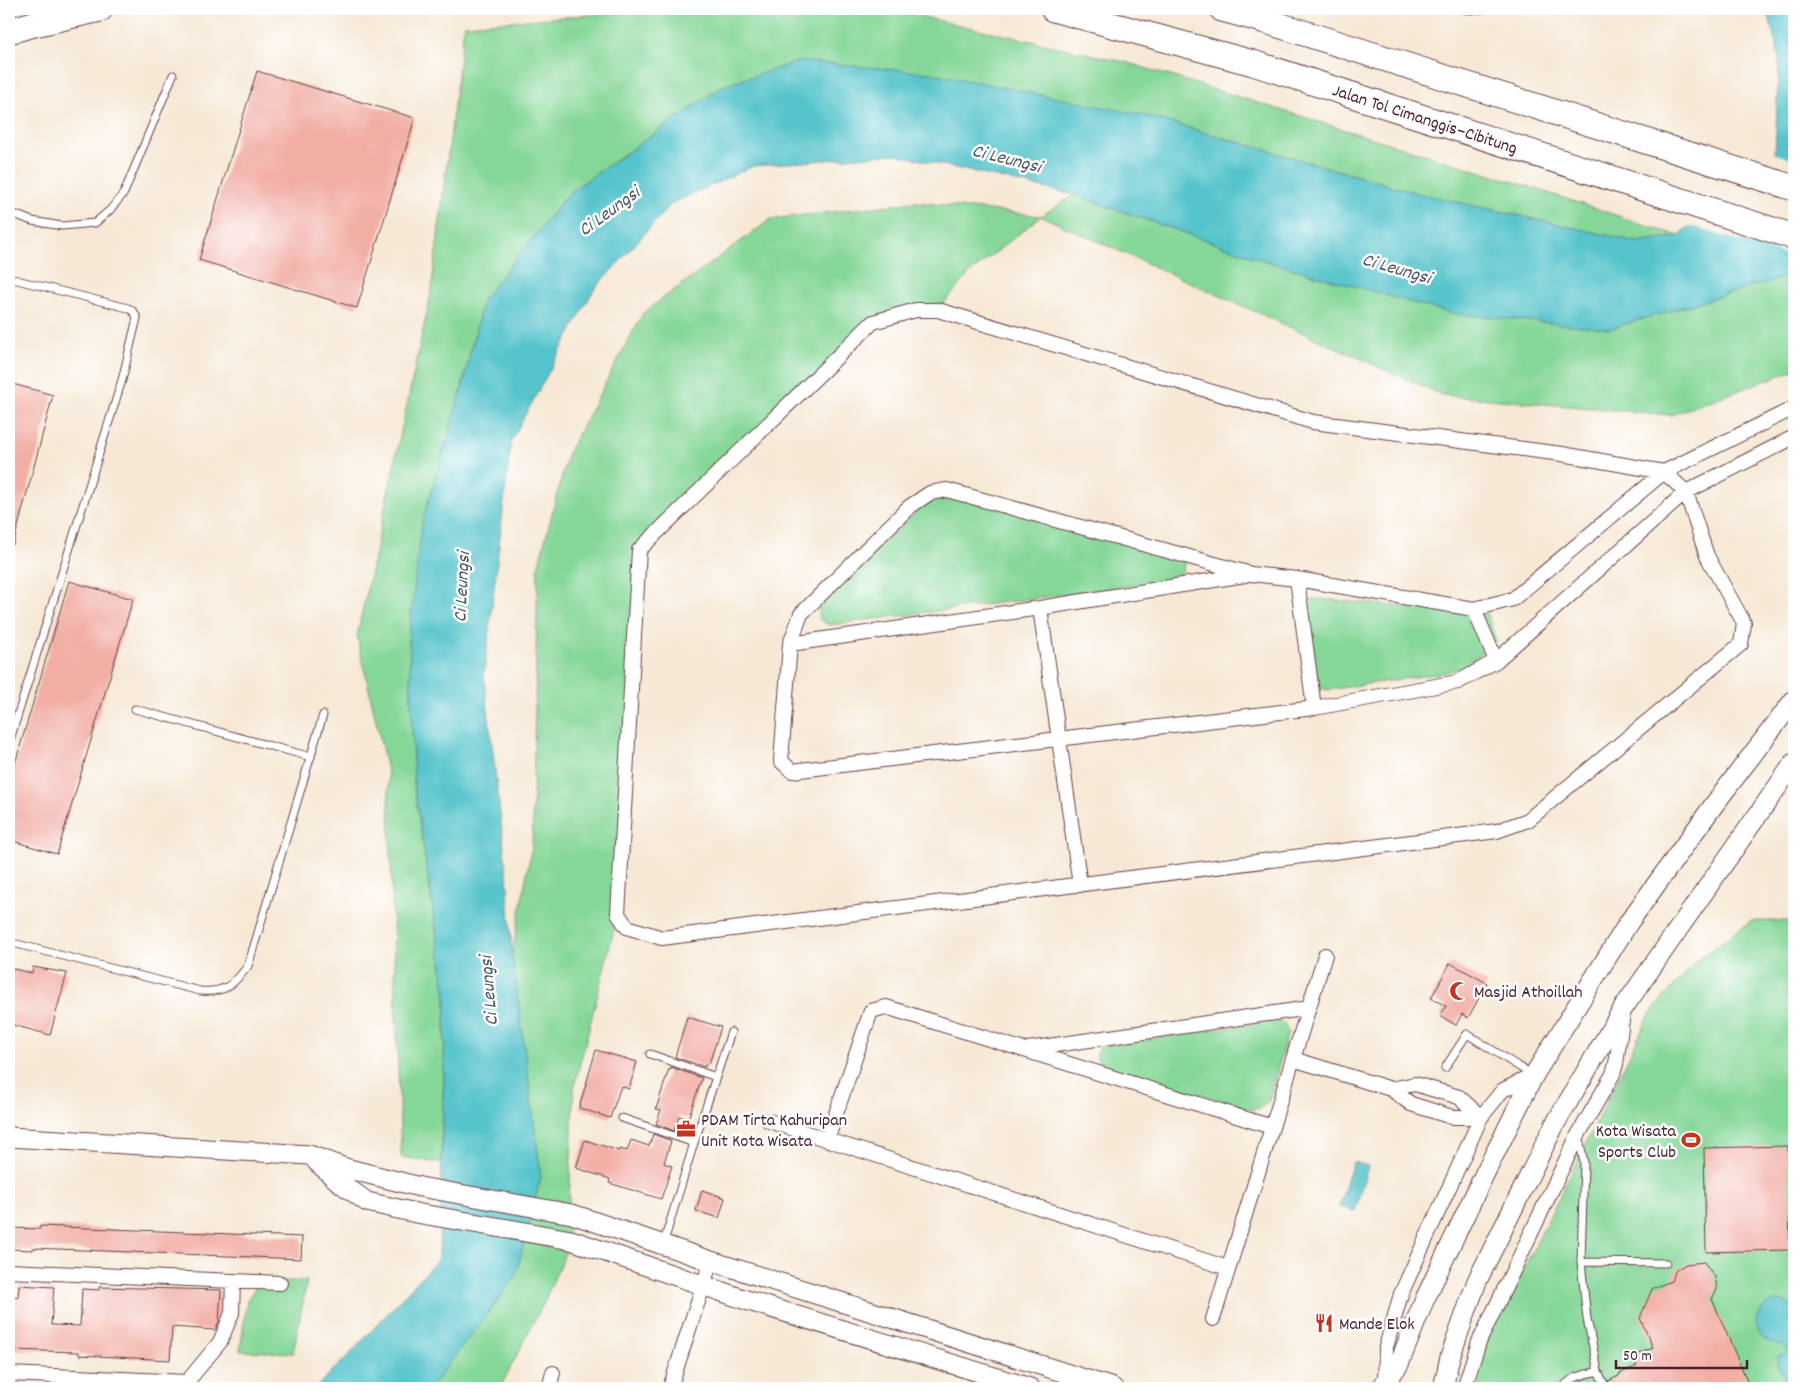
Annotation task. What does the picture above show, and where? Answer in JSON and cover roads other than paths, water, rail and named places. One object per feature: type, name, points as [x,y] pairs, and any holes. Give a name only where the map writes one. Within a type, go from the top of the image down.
[{"type":"highway","points":[[9,32],[30,25],[100,9]]},
{"type":"highway","name":"Jalan Tol Cimanggis–Cibitung","points":[[1053,9],[1254,63],[1794,237]]},
{"type":"highway","points":[[1222,9],[1266,21],[1794,188]]},
{"type":"street","points":[[916,310],[938,310],[1313,422],[1562,454],[1664,472],[1686,492],[1707,556],[1744,623],[1740,644],[1528,820],[1497,832],[662,938],[627,927],[618,914],[639,550],[873,322],[916,310]]},
{"type":"street","points":[[1794,408],[1664,472],[1513,600],[1474,609],[1251,574],[947,490],[930,493],[903,514],[801,614],[790,644],[781,761],[792,771],[1314,708],[1458,682],[1496,662],[1686,492],[1794,437]]},
{"type":"street","points":[[790,644],[1040,608],[1251,574]]},
{"type":"street","points":[[1297,580],[1314,708]]},
{"type":"street","points":[[1040,608],[1080,885]]},
{"type":"street","points":[[1474,609],[1496,662]]},
{"type":"street","points":[[1383,1386],[1399,1364],[1424,1301],[1479,1184],[1534,1076],[1629,922],[1713,806],[1794,700]]},
{"type":"street","points":[[1443,1388],[1450,1357],[1477,1281],[1555,1124],[1624,1007],[1794,764]]},
{"type":"street","points":[[1212,1318],[1326,955]]},
{"type":"street","points":[[827,1140],[871,1012],[886,1006],[1272,1127]]},
{"type":"street","points":[[1464,1388],[1479,1342],[1578,1135],[1615,1069],[1624,1007]]},
{"type":"street","points":[[1023,1050],[1309,1008]]},
{"type":"street","points":[[1293,1059],[1392,1089],[1411,1104],[1452,1117],[1481,1117]]},
{"type":"street","points":[[1383,1386],[1386,1347],[1401,1294],[1481,1117],[1503,1090],[1534,1076]]},
{"type":"street","points":[[1392,1089],[1415,1084],[1459,1097],[1481,1117]]},
{"type":"street","points":[[769,1121],[1228,1268]]},
{"type":"street","points":[[9,1137],[309,1155],[345,1168],[420,1187],[572,1214],[711,1261],[1113,1388]]},
{"type":"street","points":[[309,1155],[338,1181],[366,1202],[535,1235],[572,1240],[704,1286],[1030,1388]]},
{"type":"street","points":[[670,1388],[711,1261]]},
{"type":"street","points":[[9,1271],[280,1283]]},
{"type":"street","points":[[9,1374],[185,1385],[220,1342],[232,1313],[233,1281]]},
{"type":"street","points":[[549,1388],[553,1372]]},
{"type":"lane","points":[[1464,9],[1484,9]]},
{"type":"lane","points":[[9,212],[32,221],[62,226],[95,223],[110,210],[124,193],[173,75]]},
{"type":"lane","points":[[9,278],[128,308],[134,312],[137,318],[122,380],[9,743]]},
{"type":"lane","points":[[134,709],[311,757]]},
{"type":"lane","points":[[9,942],[200,991],[213,992],[225,989],[237,981],[248,966],[323,715]]},
{"type":"lane","points":[[663,1245],[731,1032]]},
{"type":"lane","points":[[1445,1068],[1467,1034],[1534,1076]]},
{"type":"lane","points":[[650,1054],[716,1077]]},
{"type":"lane","points":[[622,1118],[694,1143]]},
{"type":"lane","points":[[1578,1135],[1584,1163],[1581,1262],[1587,1319],[1598,1371],[1606,1388]]},
{"type":"lane","points":[[1581,1262],[1666,1263]]},
{"type":"lane","points":[[1563,1388],[1567,1382],[1579,1376],[1598,1371]]},
{"type":"water","name":"Ci Leungsi","points":[[1767,9],[1794,9],[1794,274],[1609,329],[1449,313],[1273,263],[1074,195],[895,154],[753,166],[671,204],[593,291],[511,441],[484,675],[507,874],[512,955],[541,1176],[515,1278],[430,1388],[315,1388],[348,1356],[439,1258],[446,996],[414,785],[409,634],[422,522],[462,388],[483,299],[570,192],[723,86],[800,61],[931,73],[1143,115],[1417,193],[1637,242],[1678,236],[1775,154],[1779,56]]},
{"type":"water","points":[[1353,1162],[1368,1166],[1355,1211],[1339,1207]]},
{"type":"water","points":[[1777,1301],[1786,1302],[1794,1308],[1794,1388],[1775,1388],[1779,1382],[1784,1381],[1785,1377],[1777,1365],[1777,1357],[1785,1355],[1788,1350],[1783,1345],[1764,1340],[1757,1331],[1756,1320],[1758,1314],[1766,1306]]},
{"type":"place","name":"Masjid Athoillah","points":[[1459,991]]},
{"type":"place","name":"PDAM Tirta Kahuripan Unit Kota Wisata","points":[[686,1129]]},
{"type":"place","name":"Kota Wisata Sports Club","points":[[1691,1140]]},
{"type":"place","name":"Mande Elok","points":[[1324,1323]]}]
